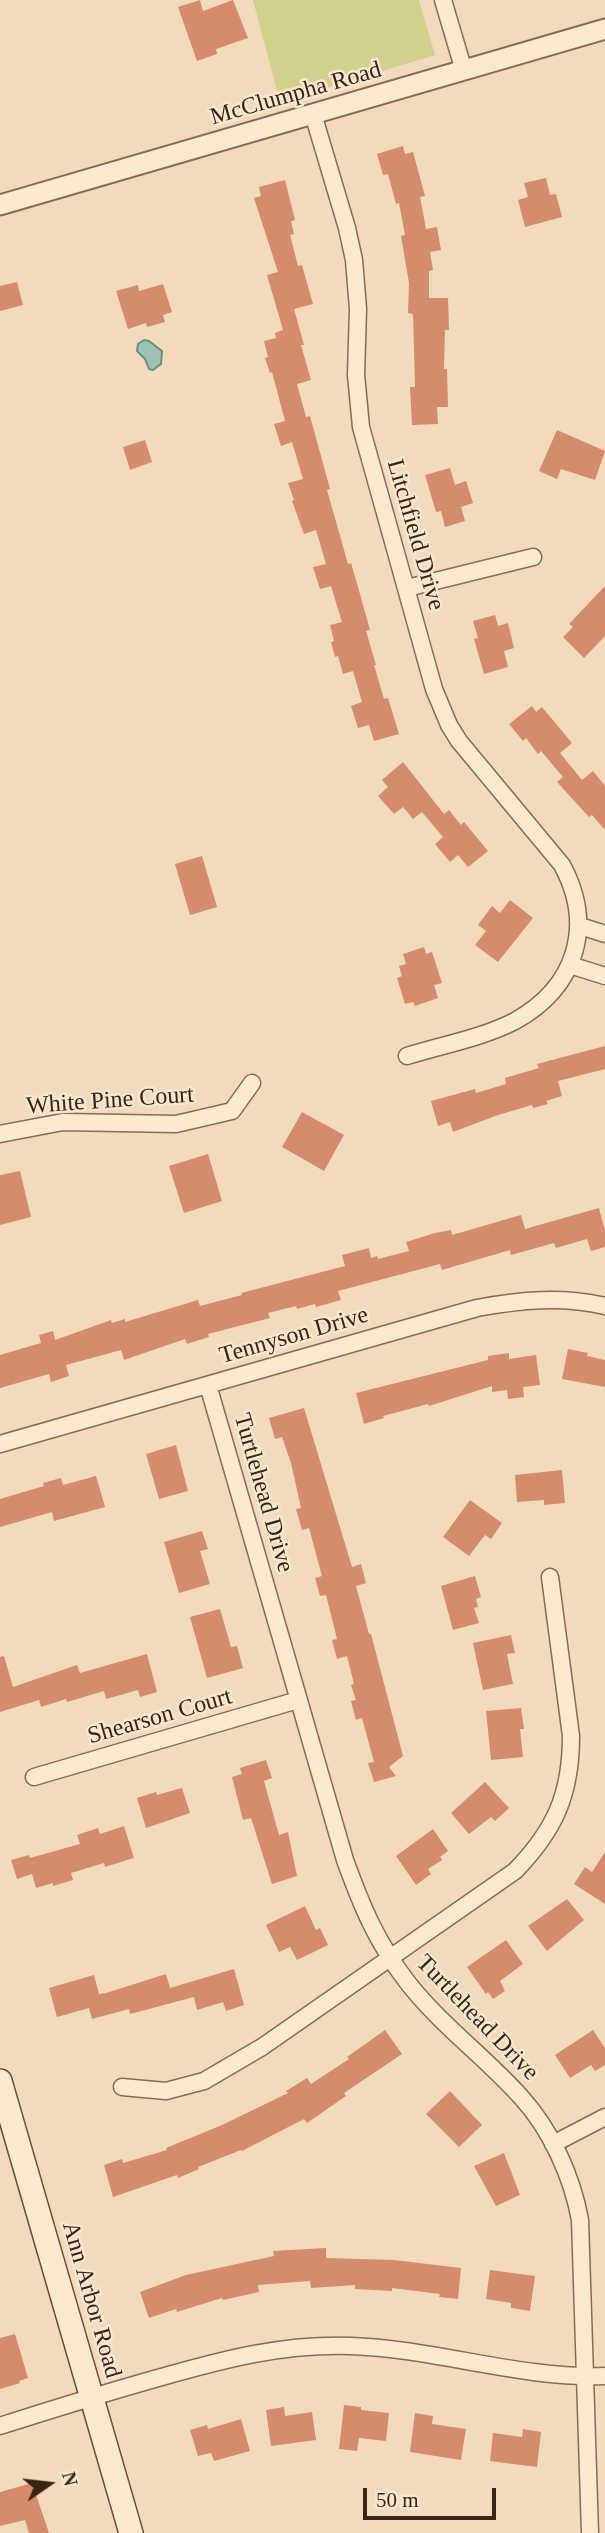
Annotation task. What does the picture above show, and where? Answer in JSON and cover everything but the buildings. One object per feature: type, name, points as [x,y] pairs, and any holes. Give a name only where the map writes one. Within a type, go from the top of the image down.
[{"type":"main road","name":"Ann Arbor Road","points":[[0,2081],[131,2533]]},
{"type":"street","points":[[443,0],[464,71]]},
{"type":"street","name":"McClumpha Road","points":[[0,205],[605,29]]},
{"type":"street","name":"Litchfield Drive","points":[[313,114],[354,260],[358,309],[356,375],[361,427],[434,689],[449,725],[470,757],[562,865],[575,893],[579,926],[569,965],[559,983],[545,998],[513,1021],[488,1032],[407,1056]]},
{"type":"street","points":[[407,588],[533,557]]},
{"type":"street","points":[[579,926],[605,934]]},
{"type":"street","points":[[569,965],[605,976]]},
{"type":"street","name":"White Pine Court","points":[[0,1134],[63,1122],[176,1124],[232,1111],[251,1083]]},
{"type":"street","name":"Tennyson Drive","points":[[0,1444],[477,1308],[512,1301],[554,1299],[605,1306]]},
{"type":"street","name":"Turtlehead Drive","points":[[208,1385],[345,1860],[367,1919],[390,1958],[410,1984],[522,2098],[554,2144],[572,2186],[580,2220],[590,2533]]},
{"type":"street","points":[[122,2087],[166,2091],[204,2081],[262,2047],[515,1871],[535,1850],[559,1810],[569,1777],[571,1737],[550,1577]]},
{"type":"street","name":"Shearson Court","points":[[34,1777],[298,1700]]},
{"type":"street","points":[[554,2144],[605,2117]]},
{"type":"street","points":[[0,2426],[236,2356],[314,2346],[382,2349],[539,2372],[605,2375]]},
{"type":"green space","points":[[253,0],[419,0],[435,55],[280,102]]},
{"type":"shaded area","points":[[144,340],[162,351],[161,364],[153,370],[149,369],[145,359],[137,351],[138,344]]}]
